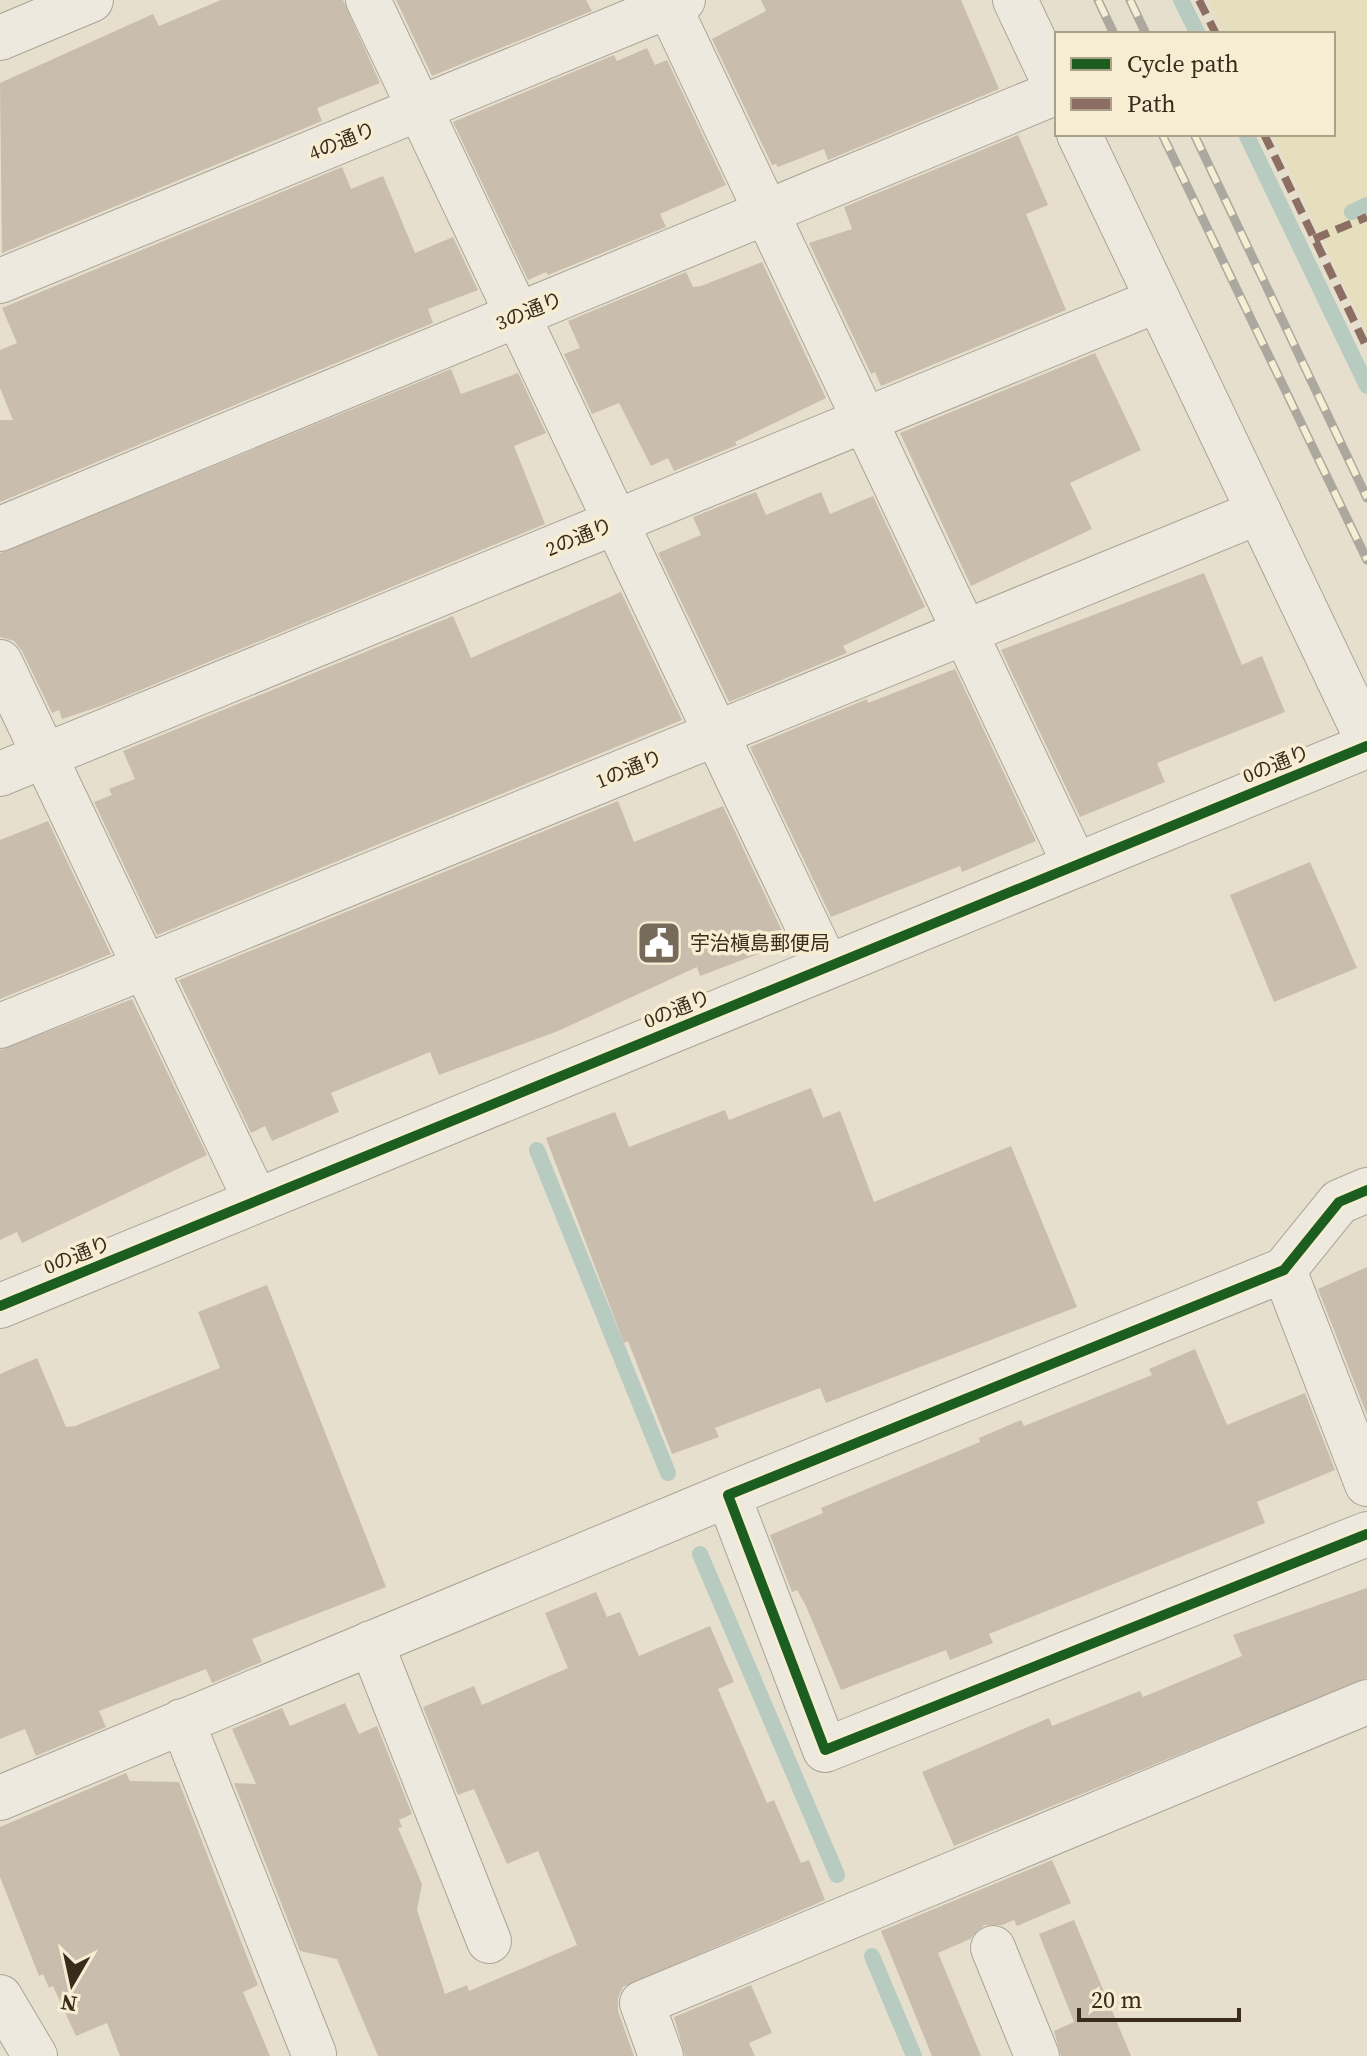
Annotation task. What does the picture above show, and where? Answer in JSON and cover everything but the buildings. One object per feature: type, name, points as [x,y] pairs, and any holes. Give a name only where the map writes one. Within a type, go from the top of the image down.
[{"type":"street","points":[[0,38],[91,0]]},
{"type":"street","points":[[368,0],[827,967]]},
{"type":"street","points":[[1015,0],[1055,87]]},
{"type":"street","points":[[673,2],[767,213],[1075,865]]},
{"type":"street","name":"4の通り","points":[[0,281],[673,2]]},
{"type":"street","name":"3の通り","points":[[0,529],[1055,92]]},
{"type":"street","points":[[1080,136],[1367,739]]},
{"type":"street","name":"2の通り","points":[[0,774],[1158,300]]},
{"type":"street","name":"1の通り","points":[[0,1026],[1259,512]]},
{"type":"street","points":[[0,662],[256,1201]]},
{"type":"street","name":"0の通り","points":[[0,1306],[1367,746]]},
{"type":"street","points":[[0,1798],[728,1495],[1284,1270],[1339,1202],[1367,1190]]},
{"type":"street","points":[[1284,1270],[1367,1484]]},
{"type":"street","points":[[728,1495],[825,1750],[1367,1534]]},
{"type":"street","points":[[371,1643],[489,1941]]},
{"type":"street","points":[[661,2056],[642,2003],[1367,1702]]},
{"type":"street","points":[[182,1721],[314,2054]]},
{"type":"street","points":[[993,1948],[1037,2056]]},
{"type":"street","points":[[0,1997],[35,2056]]},
{"type":"shaded area","points":[[1208,0],[1367,0],[1367,333],[1273,136],[1335,136],[1335,32],[1223,32]]},
{"type":"waterway","points":[[1181,0],[1197,32]]},
{"type":"waterway","points":[[1247,136],[1367,386]]},
{"type":"waterway","points":[[1352,212],[1367,205]]},
{"type":"waterway","points":[[537,1150],[668,1473]]},
{"type":"waterway","points":[[700,1554],[837,1875]]},
{"type":"waterway","points":[[872,1956],[914,2056]]},
{"type":"railway","points":[[1098,0],[1113,32]]},
{"type":"railway","points":[[1130,0],[1145,32]]},
{"type":"railway","points":[[1163,136],[1367,560]]},
{"type":"railway","points":[[1195,136],[1367,498]]},
{"type":"marked path","points":[[1199,0],[1215,32]]},
{"type":"marked path","points":[[1265,136],[1367,348]]},
{"type":"marked path","points":[[1314,239],[1367,217]]},
{"type":"cycle path","points":[[0,1306],[1367,746]]},
{"type":"cycle path","points":[[1367,1190],[1339,1202],[1284,1270],[728,1495],[825,1750],[1367,1534]]},
{"type":"place","name":"宇治槇島郵便局","points":[[659,943]]}]
